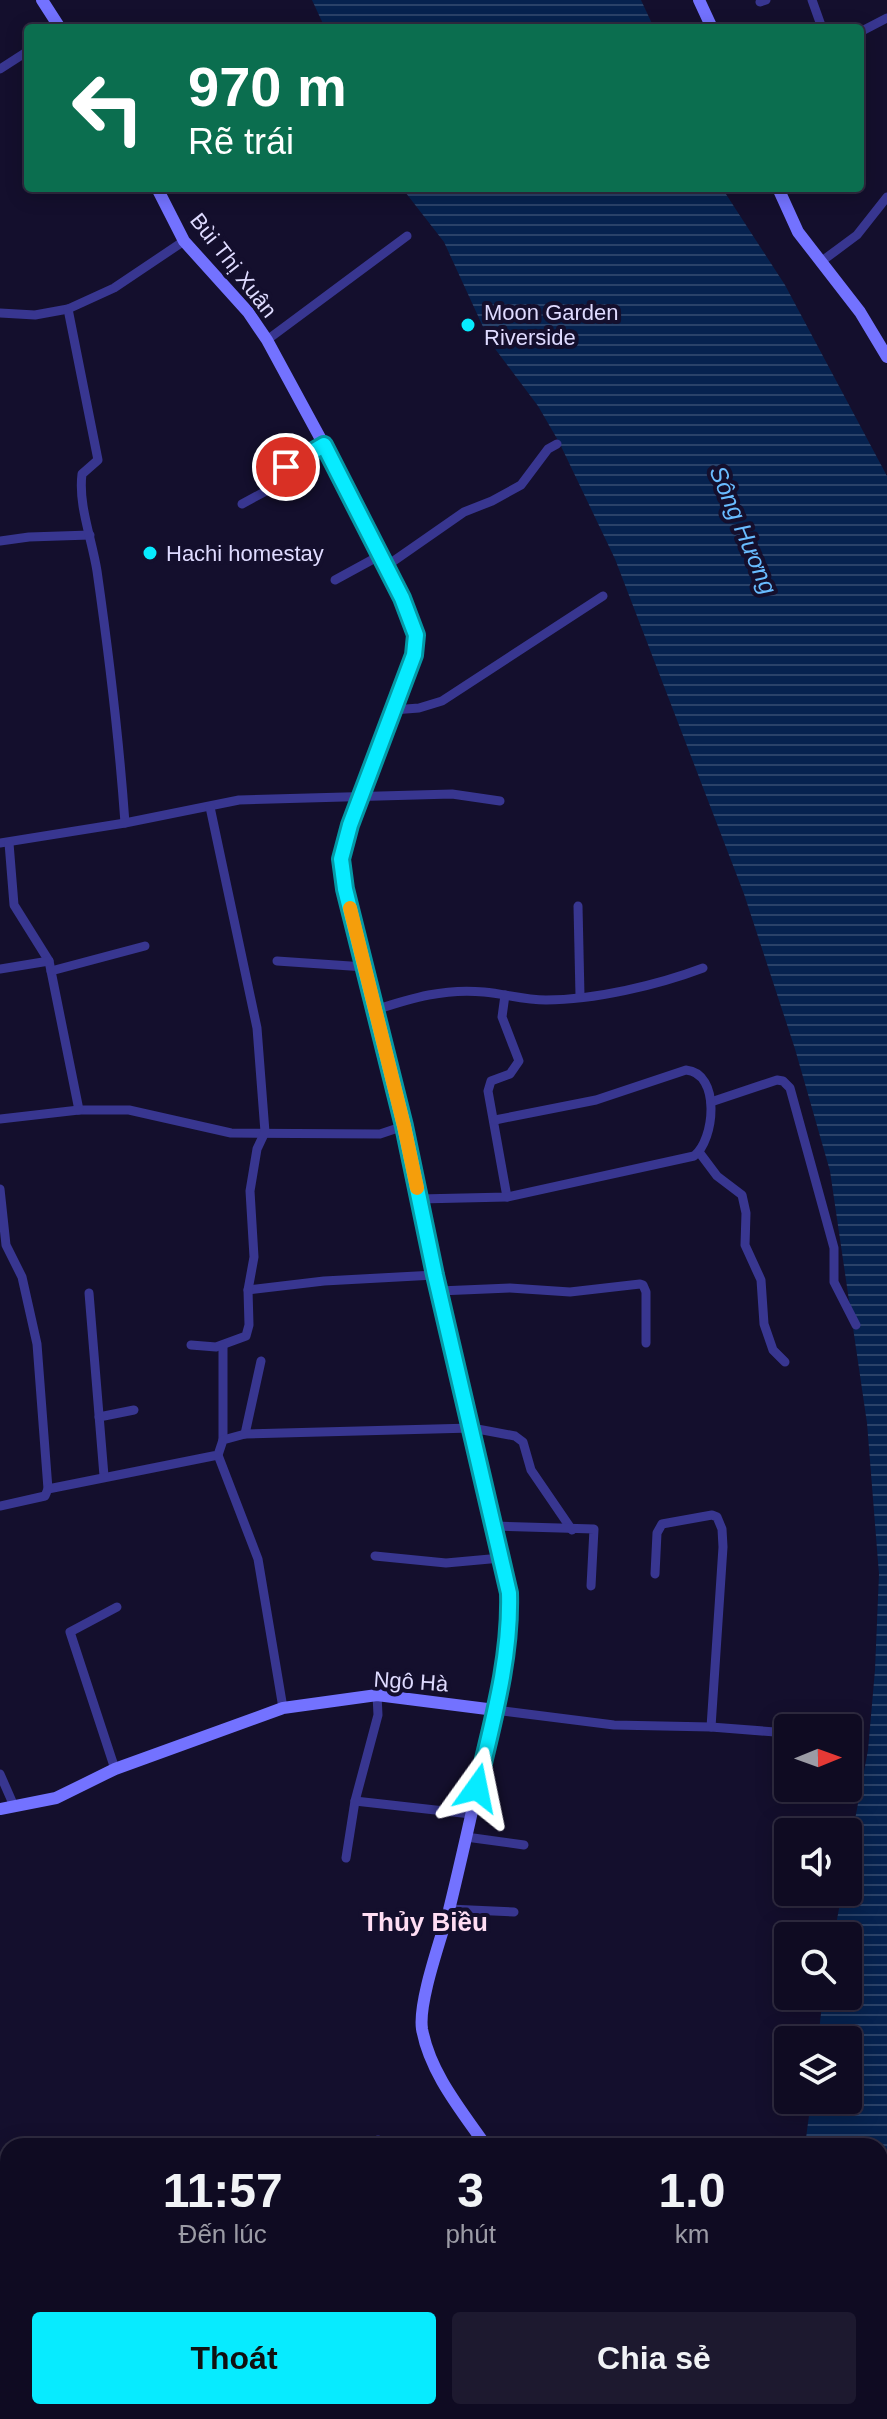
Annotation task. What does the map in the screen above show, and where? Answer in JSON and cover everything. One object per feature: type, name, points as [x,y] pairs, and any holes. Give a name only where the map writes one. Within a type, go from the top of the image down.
[{"type":"street","points":[[42,0],[57,24]]},
{"type":"street","points":[[699,0],[710,24]]},
{"type":"street","points":[[812,0],[821,24]]},
{"type":"street","points":[[864,30],[887,18]]},
{"type":"street","points":[[0,69],[24,54]]},
{"type":"street","name":"Bùi Thị Xuân","points":[[162,192],[184,241],[248,312],[267,340],[402,598],[416,635],[414,655],[359,797],[341,859],[345,889],[404,1126],[435,1275],[509,1593],[510,1625],[495,1710],[427,1991],[422,2025],[428,2051],[447,2090],[480,2138]]},
{"type":"street","points":[[780,192],[798,232],[860,312],[887,357]]},
{"type":"street","points":[[822,261],[857,235],[887,197]]},
{"type":"street","points":[[267,340],[407,236]]},
{"type":"street","points":[[0,313],[35,315],[68,309],[114,288],[184,241]]},
{"type":"street","points":[[68,309],[98,460],[82,474],[80,487],[90,535],[118,729],[125,823]]},
{"type":"street","points":[[335,580],[382,562],[464,512],[521,485],[548,449],[557,444]]},
{"type":"street","points":[[242,504],[266,491],[286,467],[324,445]]},
{"type":"street","points":[[0,541],[90,535]]},
{"type":"street","points":[[393,710],[419,708],[442,701],[603,596]]},
{"type":"street","points":[[79,1110],[50,966],[14,905],[4,843],[239,800],[452,794],[500,801]]},
{"type":"street","points":[[191,1345],[223,1346],[246,1336],[249,1325],[248,1290],[254,1257],[250,1191],[257,1149],[265,1132],[257,1028],[210,807]]},
{"type":"street","points":[[578,906],[580,996]]},
{"type":"street","points":[[0,969],[50,966],[145,946]]},
{"type":"street","points":[[277,961],[365,967]]},
{"type":"street","points":[[375,1010],[431,993],[483,992],[548,1000],[580,996],[663,982],[703,968]]},
{"type":"street","points":[[505,995],[502,1017],[519,1061],[510,1074],[489,1085],[507,1197]]},
{"type":"street","points":[[419,1199],[507,1197],[683,1159],[699,1152],[708,1129],[711,1102],[702,1076],[693,1070],[686,1070],[596,1100],[495,1120]]},
{"type":"street","points":[[711,1102],[777,1080],[790,1088],[834,1248],[834,1282],[856,1325]]},
{"type":"street","points":[[0,1119],[79,1110],[129,1110],[231,1133],[380,1134],[404,1126]]},
{"type":"street","points":[[699,1152],[717,1176],[742,1195],[746,1213],[745,1245],[761,1280],[760,1301],[764,1324],[773,1350],[785,1362]]},
{"type":"street","points":[[0,1189],[6,1245],[22,1277],[37,1344],[48,1489],[45,1496],[0,1506]]},
{"type":"street","points":[[248,1290],[324,1281],[435,1275]]},
{"type":"street","points":[[439,1291],[510,1288],[570,1292],[640,1284],[646,1292],[646,1343]]},
{"type":"street","points":[[89,1293],[104,1476]]},
{"type":"street","points":[[223,1346],[223,1440],[218,1455],[258,1559],[283,1708]]},
{"type":"street","points":[[245,1434],[261,1361]]},
{"type":"street","points":[[99,1417],[134,1410]]},
{"type":"street","points":[[223,1440],[245,1434],[472,1428],[515,1436],[523,1442],[531,1470],[572,1530]]},
{"type":"street","points":[[48,1489],[218,1455]]},
{"type":"street","points":[[655,1574],[657,1533],[662,1524],[712,1515],[717,1517],[722,1529],[723,1547],[711,1727]]},
{"type":"street","points":[[495,1526],[592,1529],[595,1531],[591,1586]]},
{"type":"street","points":[[375,1556],[446,1563],[501,1558]]},
{"type":"street","points":[[115,1769],[70,1632],[117,1607]]},
{"type":"street","points":[[346,1858],[355,1801],[378,1715],[377,1695]]},
{"type":"street","name":"Ngô Hà","points":[[0,1809],[56,1798],[115,1769],[283,1708],[377,1695],[614,1725],[774,1732]]},
{"type":"street","points":[[0,1774],[14,1806]]},
{"type":"street","points":[[355,1801],[471,1814]]},
{"type":"street","points":[[466,1837],[524,1845]]},
{"type":"street","points":[[449,1909],[514,1912]]},
{"type":"water","points":[[312,0],[641,0],[652,24],[323,24]]},
{"type":"water","name":"Sông Hương","points":[[405,192],[725,192],[785,285],[887,476],[887,2138],[806,2138],[809,2114],[862,2114],[862,2026],[820,2026],[821,2010],[862,2010],[862,1922],[837,1922],[839,1906],[862,1906],[862,1818],[855,1818],[858,1802],[862,1802],[868,1750],[879,1574],[867,1423],[830,1171],[795,1049],[744,894],[615,559],[559,442],[538,406],[490,342],[444,242]]},
{"type":"slow traffic","points":[[350,908],[417,1188]]},
{"type":"place","name":"Moon Garden Riverside","points":[[468,325]]},
{"type":"place","name":"Hachi homestay","points":[[150,553]]},
{"type":"district","name":"Thủy Biều","points":[[425,1922]]},
{"type":"route","points":[[286,467],[324,445],[402,598],[416,635],[414,655],[405,682],[359,797],[341,859],[345,889],[404,1126],[435,1275],[509,1593],[510,1625],[504,1665],[477,1788]]}]
